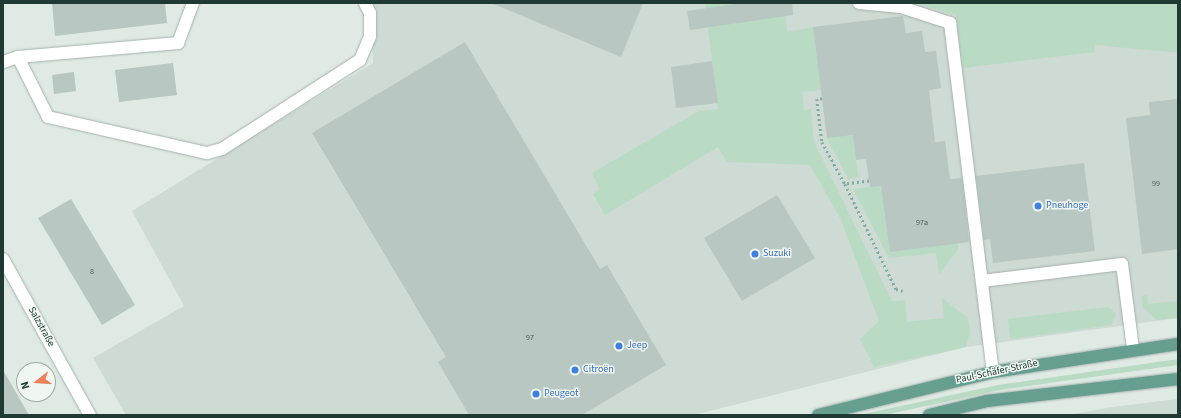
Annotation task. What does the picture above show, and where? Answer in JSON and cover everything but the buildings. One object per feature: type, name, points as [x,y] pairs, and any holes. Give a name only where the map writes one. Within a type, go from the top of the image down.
[{"type":"main road","name":"Paul-Schäfer-Straße","points":[[818,415],[994,372],[1178,344]]},
{"type":"main road","points":[[929,415],[988,402],[1178,379]]},
{"type":"street","points":[[3,62],[18,57],[178,43],[193,3]]},
{"type":"street","points":[[18,57],[48,117],[207,153],[222,149],[360,60],[370,36],[370,13],[365,3]]},
{"type":"street","points":[[859,3],[901,7],[950,24],[994,372]]},
{"type":"street","name":"Salzstraße","points":[[3,259],[90,415]]},
{"type":"street","points":[[982,281],[1122,264],[1133,350]]},
{"type":"path","points":[[822,99],[817,99],[822,142],[845,184],[896,289],[903,291]]},
{"type":"path","points":[[845,184],[869,181]]},
{"type":"shaded area","points":[[371,3],[915,3],[1024,35],[1178,53],[1178,318],[966,347],[694,415],[126,415],[93,358],[184,306],[132,211],[373,63]]},
{"type":"shaded area","points":[[1178,399],[1178,415],[1069,415],[1112,407]]},
{"type":"green space","points":[[705,3],[741,3],[785,16],[787,32],[813,27],[821,90],[802,92],[804,110],[811,109],[814,142],[892,301],[905,300],[907,322],[944,318],[942,298],[968,318],[970,332],[966,347],[874,367],[860,339],[879,321],[841,220],[810,165],[727,162],[718,147],[605,215],[593,194],[600,189],[592,173],[699,111],[718,109]]},
{"type":"green space","points":[[915,3],[1178,3],[1178,53],[1095,45],[1095,52],[963,68],[956,15]]},
{"type":"green space","points":[[875,132],[876,139],[854,142],[858,177],[848,179],[827,138]]},
{"type":"green space","points":[[881,186],[958,243],[958,250],[939,274],[936,253],[889,258],[853,189]]},
{"type":"green space","points":[[1147,295],[1148,304],[1178,301],[1178,318],[1157,320],[1143,308],[1142,296]]},
{"type":"green space","points":[[1108,307],[1116,314],[1111,325],[1010,339],[1008,319]]},
{"type":"green space","points":[[1178,359],[1178,365],[1000,390],[885,415],[859,415],[998,385]]},
{"type":"place","name":"Pneuhoge","points":[[1038,206]]},
{"type":"place","name":"Suzuki","points":[[755,254]]},
{"type":"place","name":"Jeep","points":[[619,346]]},
{"type":"place","name":"Citroën","points":[[575,370]]},
{"type":"place","name":"Peugeot","points":[[536,394]]}]
